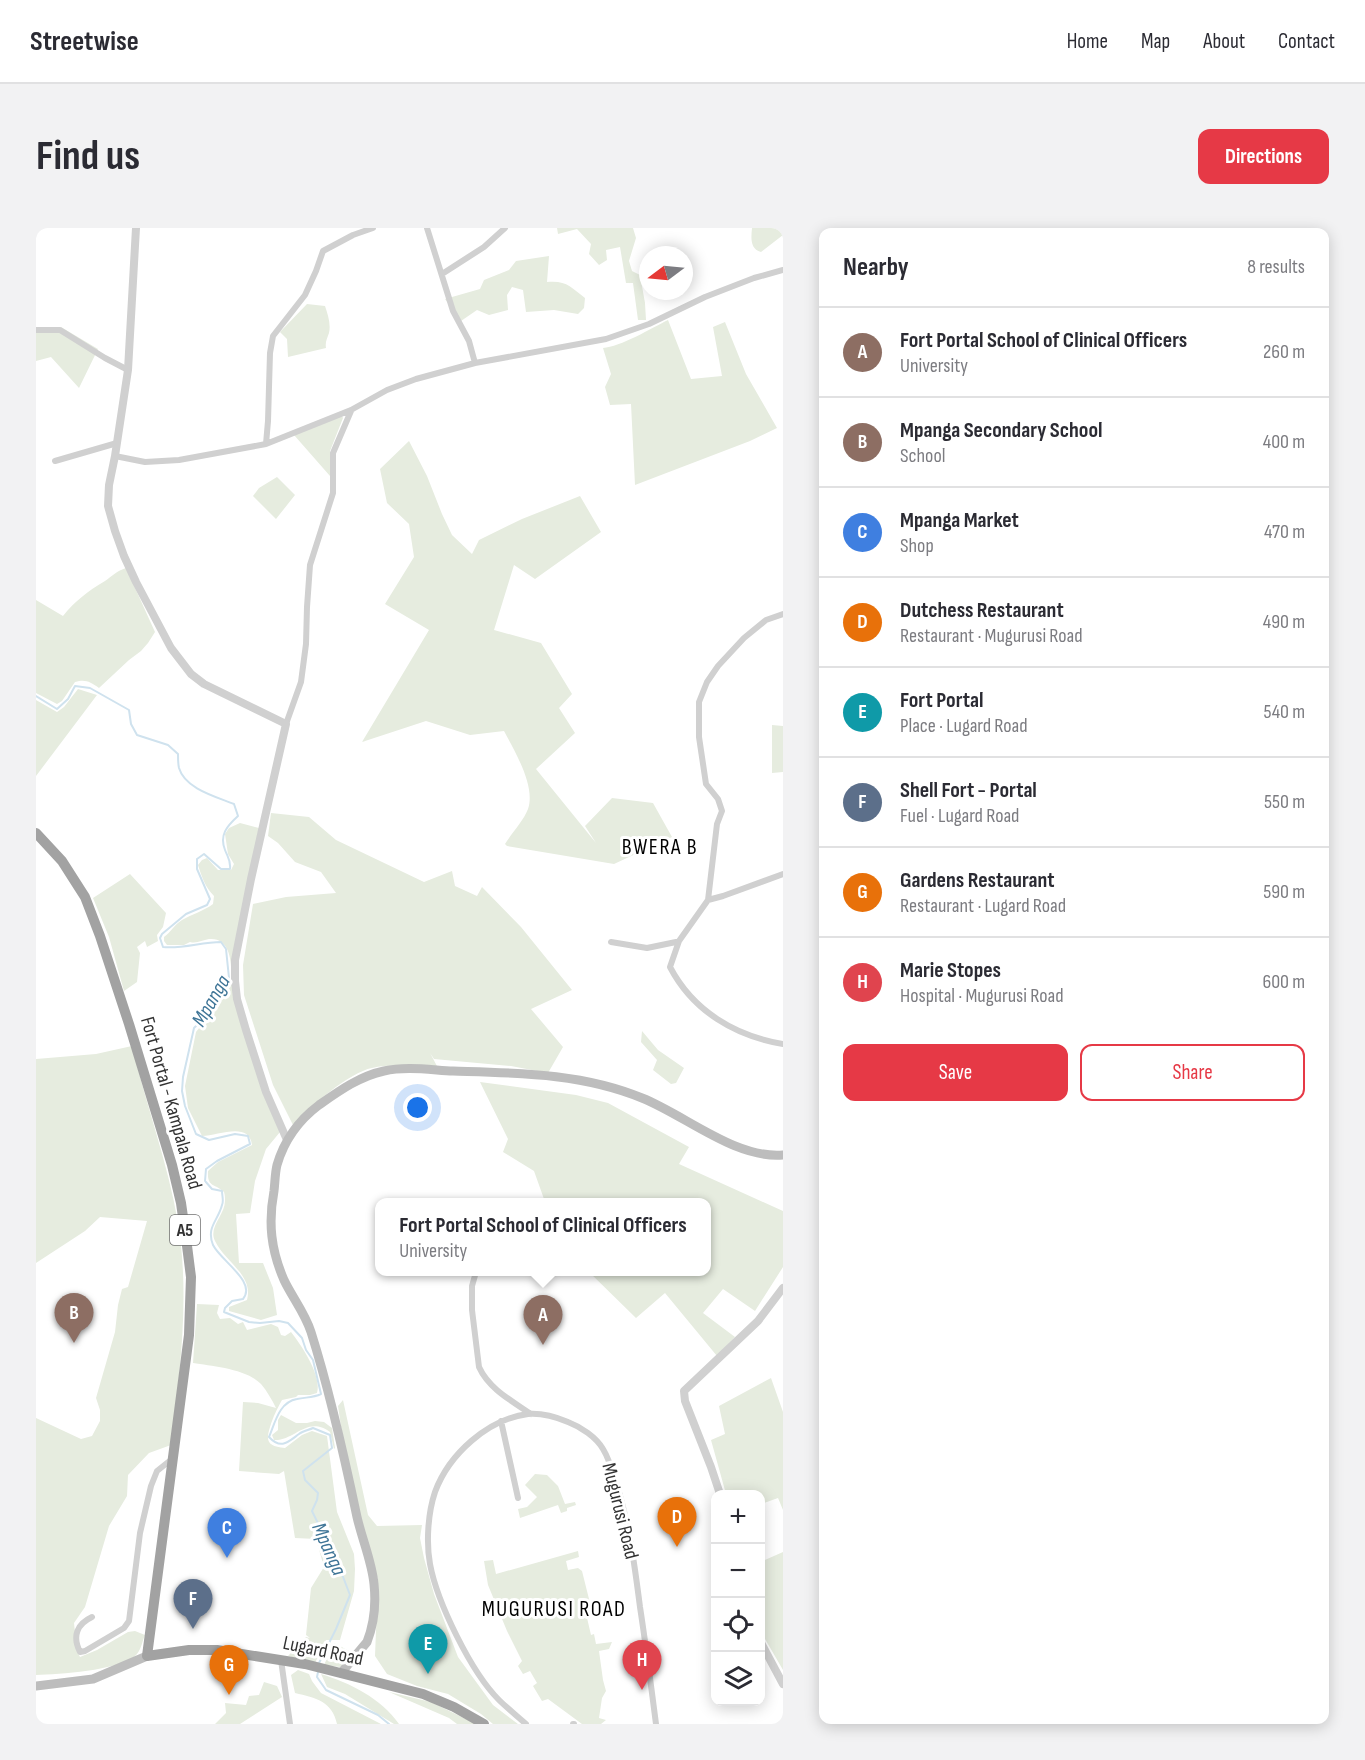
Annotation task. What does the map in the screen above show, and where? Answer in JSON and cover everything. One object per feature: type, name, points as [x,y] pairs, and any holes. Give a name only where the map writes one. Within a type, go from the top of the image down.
[{"type":"highway","name":"Fort Portal - Kampala Road","points":[[36,833],[62,861],[85,897],[96,926],[172,1165],[181,1203],[191,1277],[189,1335],[147,1656]]},
{"type":"highway","name":"Lugard Road","points":[[147,1656],[189,1650],[218,1650],[305,1664],[423,1694],[454,1707],[484,1724]]},
{"type":"main road","points":[[341,1673],[369,1637],[373,1614],[374,1582],[312,1335],[284,1280],[272,1241],[270,1209],[277,1165],[287,1140],[299,1122],[347,1086],[385,1070],[541,1075],[609,1085],[645,1099],[746,1150],[771,1156],[783,1155]]},
{"type":"main road","points":[[36,1686],[93,1679],[147,1656]]},
{"type":"street","points":[[136,228],[129,370],[109,484],[108,506],[115,531],[136,582],[171,648],[191,674],[204,684],[286,724]]},
{"type":"street","points":[[266,444],[270,352],[273,336],[305,295],[323,251],[353,235],[373,228]]},
{"type":"street","points":[[427,228],[453,311],[470,342],[475,363]]},
{"type":"street","points":[[442,274],[494,240],[505,228]]},
{"type":"street","points":[[115,456],[145,462],[179,460],[266,444],[351,410],[387,390],[416,378],[475,363],[606,339],[649,324],[705,297],[754,278],[783,270]]},
{"type":"street","points":[[36,330],[60,330],[129,370]]},
{"type":"street","points":[[287,1140],[266,1092],[237,999],[235,960],[286,724],[302,682],[310,565],[333,493],[333,453],[351,410]]},
{"type":"street","points":[[56,461],[117,443]]},
{"type":"street","points":[[783,614],[766,620],[744,638],[718,666],[707,682],[699,702],[699,737],[706,784],[718,798],[722,811],[717,824],[708,900],[679,940],[670,967],[681,986],[716,1019],[733,1029],[763,1041],[783,1044]]},
{"type":"street","points":[[708,900],[783,874]]},
{"type":"street","points":[[611,942],[647,948],[679,940]]},
{"type":"street","points":[[475,1276],[472,1286],[472,1310],[479,1367],[483,1376],[496,1390],[532,1414]]},
{"type":"street","points":[[719,1490],[685,1401],[684,1391],[758,1321],[783,1288]]},
{"type":"street","name":"Mugurusi Road","points":[[526,1724],[497,1699],[462,1645],[436,1586],[429,1562],[428,1548],[435,1493],[442,1477],[456,1456],[477,1437],[501,1421],[532,1414],[561,1419],[582,1429],[600,1445],[610,1464],[630,1536],[656,1724]]},
{"type":"street","points":[[501,1421],[518,1498]]},
{"type":"street","points":[[92,1617],[82,1622],[77,1630],[76,1643],[80,1652],[85,1652],[124,1628],[129,1620],[140,1533],[151,1486],[157,1471],[173,1459]]},
{"type":"street","points":[[765,1650],[783,1684]]},
{"type":"street","points":[[281,1660],[290,1724]]},
{"type":"shaded area","points":[[557,228],[633,228],[636,238],[629,261],[632,271],[639,274],[639,300],[644,300],[646,320],[638,320],[633,283],[626,283],[620,247],[606,250],[607,260],[599,265],[589,254],[591,244],[577,229],[558,234]]},
{"type":"shaded area","points":[[752,228],[783,228],[783,235],[761,252],[753,246]]},
{"type":"shaded area","points":[[549,256],[547,282],[564,283],[585,298],[584,308],[578,314],[554,310],[526,312],[523,290],[512,287],[507,295],[508,310],[489,315],[477,310],[461,321],[445,299],[480,289],[484,280],[509,270],[516,261]]},
{"type":"shaded area","points":[[307,304],[325,306],[330,326],[326,348],[288,357],[287,339],[280,332]]},
{"type":"shaded area","points":[[668,320],[691,379],[722,376],[713,327],[725,322],[746,374],[777,428],[750,441],[635,485],[631,404],[610,405],[605,387],[611,374],[603,348],[627,341]]},
{"type":"shaded area","points":[[61,327],[98,349],[79,388],[51,357],[36,361],[36,329]]},
{"type":"shaded area","points":[[342,416],[330,451],[330,476],[294,435]]},
{"type":"shaded area","points":[[409,441],[427,476],[452,535],[472,554],[479,540],[522,519],[580,496],[601,532],[535,579],[514,565],[494,630],[541,643],[572,694],[559,708],[575,733],[536,769],[596,843],[585,826],[612,798],[653,803],[672,837],[614,864],[507,846],[505,844],[521,822],[530,800],[523,768],[504,731],[470,735],[426,721],[362,742],[429,630],[385,604],[414,557],[409,524],[387,503],[380,469]]},
{"type":"shaded area","points":[[277,477],[295,495],[276,519],[253,496],[259,488]]},
{"type":"shaded area","points":[[126,568],[155,632],[148,643],[99,688],[88,682],[75,682],[62,701],[57,704],[36,693],[36,600],[63,616],[87,593]]},
{"type":"shaded area","points":[[78,689],[97,695],[36,776],[36,700],[57,712]]},
{"type":"shaded area","points":[[772,725],[783,726],[783,772],[772,773]]},
{"type":"shaded area","points":[[271,813],[309,817],[336,840],[424,882],[452,871],[455,886],[477,896],[482,887],[521,927],[572,990],[531,1009],[563,1047],[548,1073],[511,1066],[434,1059],[430,1053],[438,1068],[388,1066],[363,1071],[330,1092],[293,1125],[273,1085],[244,995],[243,965],[253,904],[286,897],[336,893],[321,872],[295,862],[278,843],[268,836]]},
{"type":"shaded area","points":[[240,823],[259,828],[239,930],[238,999],[280,1132],[266,1149],[255,1181],[250,1213],[236,1214],[239,1263],[263,1263],[273,1288],[277,1315],[261,1320],[229,1311],[229,1307],[247,1300],[248,1291],[242,1276],[219,1248],[213,1236],[224,1206],[225,1195],[221,1189],[210,1183],[208,1176],[208,1171],[218,1162],[252,1145],[250,1138],[245,1133],[239,1132],[202,1136],[188,1108],[185,1086],[196,1032],[210,1014],[219,990],[231,980],[229,953],[222,942],[216,940],[209,939],[184,945],[167,945],[164,941],[164,937],[179,922],[213,904],[214,896],[202,878],[198,865],[207,858],[218,870],[231,870],[234,864],[228,854],[225,834],[229,828]]},
{"type":"shaded area","points":[[130,874],[166,913],[163,927],[157,935],[158,941],[147,947],[145,941],[137,947],[140,953],[137,982],[124,991],[109,937],[93,898]]},
{"type":"shaded area","points":[[642,1031],[658,1050],[684,1068],[676,1083],[671,1084],[653,1070],[657,1060],[641,1042]]},
{"type":"shaded area","points":[[132,1046],[169,1178],[182,1251],[183,1306],[178,1390],[171,1445],[149,1453],[128,1475],[127,1496],[109,1526],[85,1607],[74,1623],[77,1651],[80,1657],[128,1632],[135,1631],[145,1635],[137,1654],[126,1661],[87,1671],[36,1675],[36,1418],[81,1439],[92,1436],[100,1421],[100,1410],[96,1398],[115,1332],[122,1289],[128,1287],[147,1221],[100,1217],[85,1231],[36,1263],[36,1059],[96,1054]]},
{"type":"shaded area","points":[[480,1082],[576,1095],[608,1103],[689,1147],[679,1164],[783,1211],[783,1267],[755,1311],[723,1289],[703,1313],[735,1337],[717,1356],[665,1293],[636,1318],[593,1276],[711,1276],[711,1198],[544,1198],[534,1171],[503,1152],[508,1139]]},
{"type":"shaded area","points":[[197,1304],[219,1305],[217,1313],[220,1319],[230,1318],[238,1324],[243,1322],[247,1330],[271,1324],[278,1327],[281,1335],[285,1336],[291,1332],[305,1353],[317,1378],[317,1393],[282,1400],[268,1437],[272,1445],[285,1448],[302,1435],[312,1431],[327,1436],[337,1512],[354,1554],[354,1591],[340,1640],[326,1640],[315,1663],[288,1656],[306,1637],[310,1638],[306,1635],[311,1588],[324,1567],[316,1539],[295,1538],[284,1471],[279,1474],[239,1471],[243,1402],[276,1408],[261,1384],[255,1379],[229,1369],[193,1363]]},
{"type":"shaded area","points":[[771,1378],[783,1412],[783,1510],[778,1498],[765,1503],[765,1490],[725,1490],[711,1440],[725,1434],[719,1406]]},
{"type":"shaded area","points":[[343,1400],[368,1515],[377,1526],[422,1525],[420,1538],[424,1558],[434,1594],[458,1657],[493,1705],[518,1724],[493,1724],[448,1694],[417,1686],[387,1674],[375,1656],[378,1580],[342,1433],[338,1406]]},
{"type":"shaded area","points":[[281,1415],[296,1423],[324,1422],[332,1428],[335,1448],[330,1432],[314,1426],[274,1440],[272,1435],[278,1430],[278,1420]]},
{"type":"shaded area","points":[[535,1474],[547,1475],[558,1486],[565,1504],[575,1502],[576,1505],[561,1513],[558,1505],[520,1518],[518,1509],[527,1507],[537,1497],[525,1485]]},
{"type":"shaded area","points":[[578,1551],[579,1557],[566,1561],[568,1570],[578,1568],[582,1571],[590,1603],[584,1605],[591,1635],[594,1634],[596,1644],[612,1642],[609,1649],[599,1651],[606,1691],[602,1698],[599,1718],[606,1720],[601,1724],[582,1724],[548,1699],[542,1701],[533,1686],[537,1683],[530,1671],[523,1674],[518,1666],[522,1661],[488,1585],[484,1561],[493,1560],[496,1574]]},
{"type":"shaded area","points":[[783,1552],[783,1670],[765,1639],[765,1560]]},
{"type":"shaded area","points":[[334,1643],[353,1653],[340,1667],[324,1665]]},
{"type":"shaded area","points":[[298,1670],[309,1674],[321,1693],[381,1724],[337,1724],[335,1716],[327,1705],[295,1693],[291,1675]]},
{"type":"shaded area","points":[[321,1674],[343,1682],[374,1699],[399,1724],[394,1724],[345,1694],[327,1687]]},
{"type":"shaded area","points":[[264,1682],[277,1686],[282,1697],[240,1724],[215,1724],[226,1713],[225,1703],[246,1705],[249,1696],[259,1695]]},
{"type":"shaded area","points":[[389,1692],[431,1702],[476,1724],[457,1724],[449,1718]]},
{"type":"waterway","name":"Mpanga","points":[[36,696],[57,709],[68,699],[75,686],[90,688],[129,710],[131,724],[137,735],[168,745],[178,754],[179,768],[188,782],[202,791],[234,804],[238,816],[227,827],[223,840],[230,861],[230,869],[221,869],[204,854],[197,859],[197,869],[210,899],[207,905],[186,914],[160,938],[163,947],[221,942],[226,949],[229,978],[213,993],[214,1002],[206,1016],[194,1028],[182,1091],[196,1134],[209,1140],[235,1134],[248,1136],[250,1144],[206,1169],[205,1181],[212,1189],[222,1191],[223,1198],[212,1229],[211,1239],[217,1251],[242,1279],[246,1292],[243,1299],[232,1301],[224,1312],[249,1322],[288,1323],[302,1338],[313,1360],[321,1394],[286,1404],[278,1414],[269,1437],[281,1444],[313,1428],[330,1435],[332,1448],[303,1471],[305,1480],[318,1493],[312,1511],[350,1595],[319,1663]]},
{"type":"waterway","name":"Mpanga","points":[[318,1672],[317,1677],[326,1690],[378,1715],[389,1724]]},
{"type":"place","name":"Mpanga Secondary School","points":[[74,1343]]},
{"type":"place","name":"Fort Portal School of Clinical Officers","points":[[543,1345]]},
{"type":"place","name":"Dutchess Restaurant","points":[[677,1547]]},
{"type":"place","name":"Mpanga Market","points":[[227,1558]]},
{"type":"place","name":"Shell Fort - Portal","points":[[193,1629]]},
{"type":"place","name":"Fort Portal","points":[[428,1674]]},
{"type":"place","name":"Marie Stopes","points":[[642,1690]]},
{"type":"place","name":"Gardens Restaurant","points":[[229,1695]]},
{"type":"district","name":"BWERA B","points":[[660,847]]},
{"type":"district","name":"MUGURUSI ROAD","points":[[554,1609]]}]
